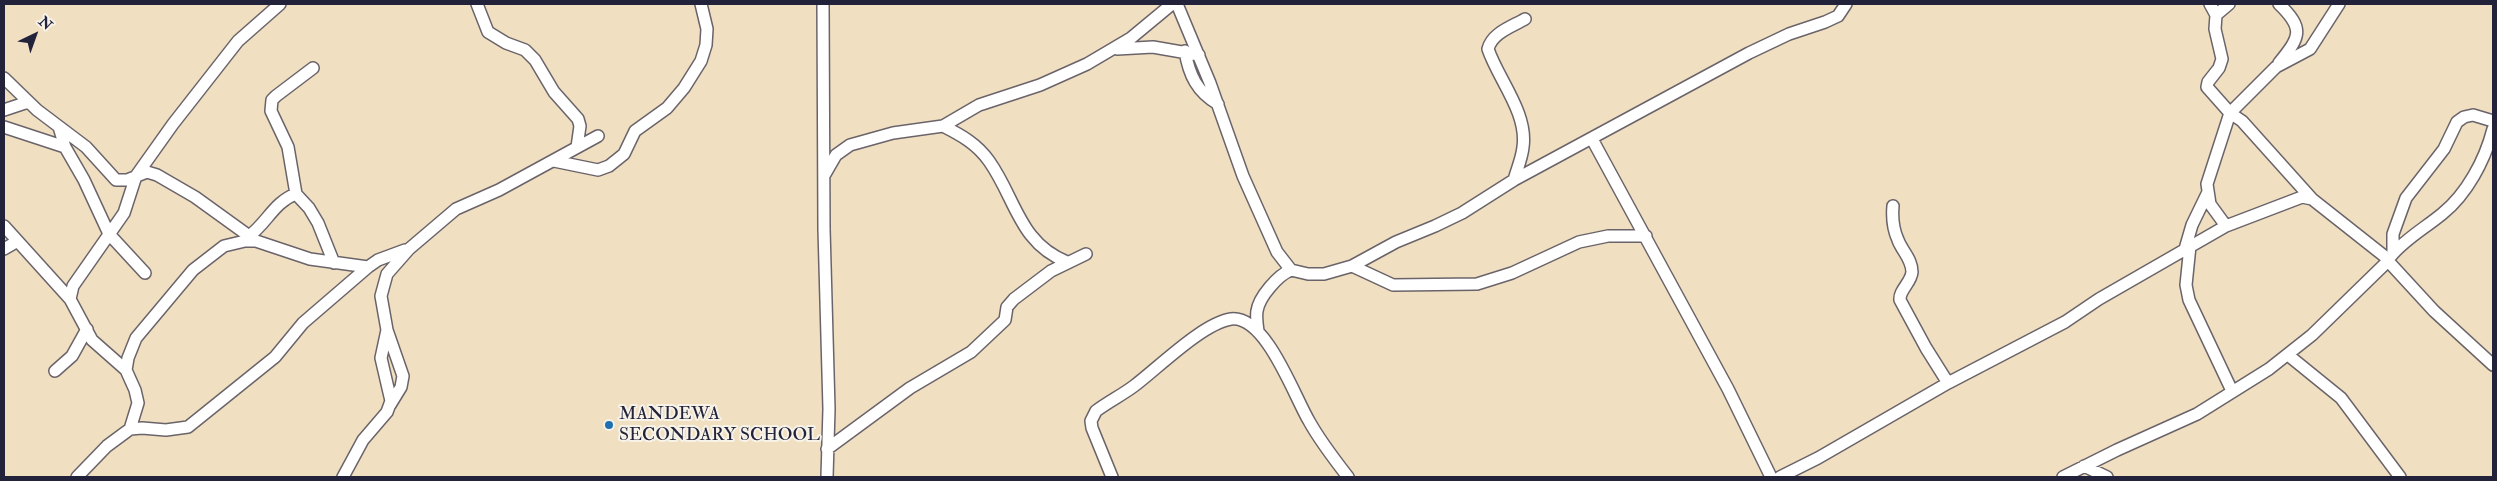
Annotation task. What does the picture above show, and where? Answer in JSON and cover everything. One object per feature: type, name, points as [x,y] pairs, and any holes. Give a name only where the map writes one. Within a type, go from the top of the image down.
[{"type":"street","points":[[70,299],[73,286],[124,213],[136,176],[238,42],[280,4]]},
{"type":"street","points":[[477,4],[488,32],[530,54],[554,92],[575,114],[580,126],[577,148]]},
{"type":"street","points":[[554,161],[598,170],[609,166],[624,154],[635,131],[671,104],[684,88],[700,61],[706,45],[708,28],[701,4]]},
{"type":"street","points":[[823,4],[825,303],[829,409],[826,477]]},
{"type":"street","points":[[824,176],[836,155],[850,145],[893,133],[943,126],[979,105],[1065,74],[1113,50],[1131,38],[1172,4]]},
{"type":"street","points":[[1177,4],[1218,104],[1243,176],[1277,252],[1291,270]]},
{"type":"street","points":[[1258,331],[1257,309],[1265,294],[1283,273],[1291,270],[1308,274],[1324,274],[1352,266],[1396,242],[1462,213],[1514,180],[1749,53],[1838,16],[1846,4]]},
{"type":"street","points":[[2210,4],[2216,15],[2214,26],[2222,58],[2219,68],[2208,82],[2207,87],[2230,113],[2242,120],[2312,199],[2390,258],[2434,311],[2493,365]]},
{"type":"street","points":[[2216,15],[2229,4]]},
{"type":"street","points":[[2226,226],[2210,204],[2207,184],[2230,113],[2276,67],[2294,45],[2298,35],[2297,24],[2279,4]]},
{"type":"street","points":[[2276,67],[2310,49],[2339,4]]},
{"type":"street","points":[[1514,180],[1523,147],[1524,134],[1516,111],[1488,49],[1490,41],[1497,34],[1525,19]]},
{"type":"street","points":[[1113,50],[1152,47],[1199,55]]},
{"type":"street","points":[[1185,52],[1196,86],[1201,93],[1218,104]]},
{"type":"street","points":[[313,68],[276,96],[271,105],[271,111],[288,147],[296,194],[309,208],[318,224],[334,263]]},
{"type":"street","points":[[4,78],[28,102],[86,147],[112,178],[121,182],[147,172],[157,174],[196,197],[252,238],[310,259],[368,267]]},
{"type":"street","points":[[4,110],[28,102]]},
{"type":"street","points":[[2390,258],[2394,234],[2406,198],[2444,149],[2457,122],[2464,117],[2473,115],[2493,121]]},
{"type":"street","points":[[943,126],[961,135],[977,147],[989,161],[1034,242],[1054,257],[1067,262]]},
{"type":"street","points":[[59,127],[65,147],[84,180],[108,234],[145,273]]},
{"type":"street","points":[[4,128],[65,147]]},
{"type":"street","points":[[2063,477],[2197,414],[2288,355],[2312,335],[2390,258],[2422,228],[2440,215],[2461,194],[2488,149],[2493,129]]},
{"type":"street","points":[[343,477],[363,440],[389,407],[401,387],[403,376],[387,330],[381,296],[383,282],[396,262],[408,249],[456,209],[499,190],[598,136]]},
{"type":"street","points":[[1592,139],[1749,428],[1771,477]]},
{"type":"street","points":[[2208,192],[2192,225],[2187,248],[2186,285],[2189,300],[2232,392]]},
{"type":"street","points":[[130,429],[138,403],[126,370],[128,358],[136,338],[192,270],[224,246],[252,238],[276,206],[296,194]]},
{"type":"street","points":[[1780,477],[1834,449],[1948,383],[2065,322],[2100,299],[2226,226],[2302,197],[2312,199]]},
{"type":"street","points":[[1892,206],[1895,232],[1910,263],[1912,273],[1910,282],[1900,296],[1900,300],[1922,342],[1948,383]]},
{"type":"street","points":[[4,226],[16,242],[70,299],[96,345],[126,370]]},
{"type":"street","points":[[1352,266],[1393,285],[1477,284],[1493,280],[1586,240],[1608,236],[1646,236]]},
{"type":"street","points":[[4,249],[16,242]]},
{"type":"street","points":[[77,477],[107,446],[130,429],[166,430],[188,427],[275,357],[302,322],[368,267],[378,260],[408,249]]},
{"type":"street","points":[[827,449],[910,388],[972,352],[1005,320],[1007,307],[1014,299],[1051,271],[1086,254]]},
{"type":"street","points":[[1112,477],[1092,428],[1091,421],[1096,412],[1154,371],[1184,345],[1223,322],[1238,319],[1248,323],[1258,331],[1271,349],[1310,422],[1342,474]]},
{"type":"street","points":[[55,371],[72,356],[86,329]]},
{"type":"street","points":[[387,330],[381,358],[390,395],[389,407]]},
{"type":"street","points":[[2288,355],[2341,398],[2400,477]]},
{"type":"street","points":[[2084,466],[2107,477]]},
{"type":"place","name":"MANDEWA SECONDARY SCHOOL","points":[[609,425]]}]
